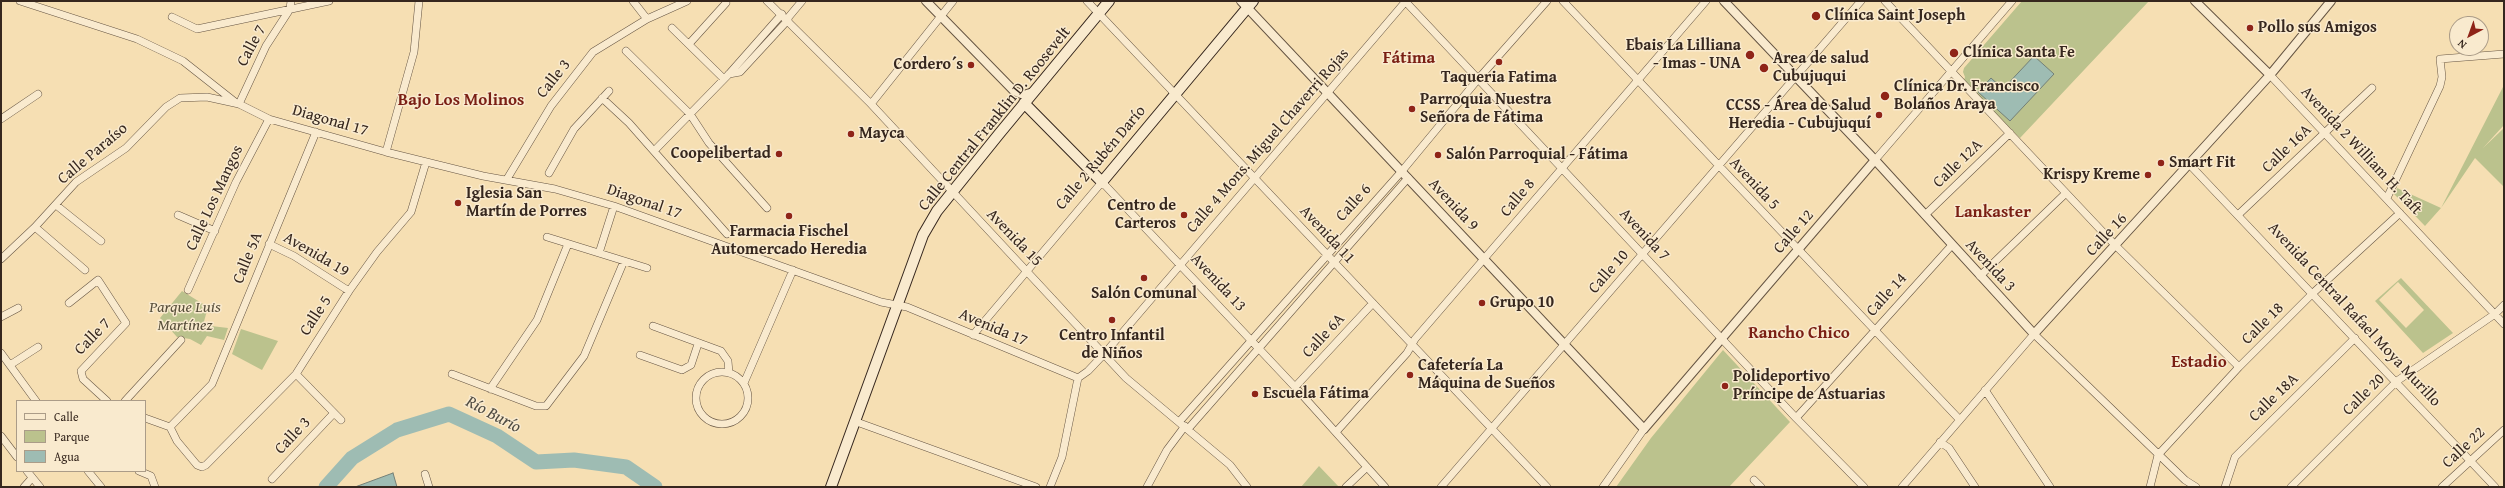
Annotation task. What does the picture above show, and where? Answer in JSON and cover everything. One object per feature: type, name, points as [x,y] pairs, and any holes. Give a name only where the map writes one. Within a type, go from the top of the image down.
[{"type":"main road","name":"Calle Central Franklin D. Roosevelt","points":[[831,487],[923,235],[952,193],[1015,114],[1109,1]]},
{"type":"main road","name":"Calle 2 Rubén Darío","points":[[1102,182],[1247,3]]},
{"type":"main road","name":"Avenida 13","points":[[1024,103],[1102,182]]},
{"type":"street","points":[[20,1],[143,43],[183,61],[239,104]]},
{"type":"street","name":"Calle 7","points":[[239,104],[266,46],[290,9],[291,1]]},
{"type":"street","points":[[172,17],[197,29],[329,1]]},
{"type":"street","points":[[386,152],[414,52],[419,1]]},
{"type":"street","points":[[633,1],[647,19],[687,1]]},
{"type":"street","name":"Avenida 15","points":[[767,1],[786,18],[871,104],[945,183],[952,193],[1105,353],[1126,378],[1230,465],[1247,487]]},
{"type":"street","points":[[654,151],[726,76],[802,1]]},
{"type":"street","points":[[926,1],[1014,91],[1018,100],[1015,114]]},
{"type":"street","points":[[871,104],[953,1]]},
{"type":"street","name":"Avenida 11","points":[[1087,1],[1491,430],[1547,487]]},
{"type":"street","name":"Avenida 7","points":[[1405,1],[1479,78],[1796,418],[1864,487]]},
{"type":"street","name":"Calle 4 Mons. Miguel Chaverri Rojas","points":[[1078,378],[1088,371],[1105,353],[1405,1]]},
{"type":"street","name":"Calle 6","points":[[1147,487],[1167,450],[1250,339],[1402,171],[1479,78],[1547,1]]},
{"type":"street","name":"Avenida 5","points":[[1563,1],[1797,250],[1959,419]]},
{"type":"street","name":"Calle 8","points":[[1336,432],[1407,354],[1411,345],[1706,1]]},
{"type":"street","name":"Avenida 3","points":[[1724,1],[1875,160],[2034,334],[2158,455],[2185,480],[2196,487]]},
{"type":"street","name":"Calle 10","points":[[1441,487],[1861,1]]},
{"type":"street","points":[[1884,1],[2116,246],[2239,367]]},
{"type":"street","name":"Calle 12","points":[[1603,487],[1644,429],[1950,71],[2012,1]]},
{"type":"street","name":"Avenida 2 William H. Taft","points":[[2195,1],[2270,75],[2504,324]]},
{"type":"street","name":"Calle 16","points":[[1902,487],[1959,419],[2034,334],[2190,165],[2270,75],[2331,1]]},
{"type":"street","points":[[688,44],[726,3]]},
{"type":"street","name":"Avenida 9","points":[[1247,3],[1408,178],[1644,429]]},
{"type":"street","name":"Calle 3","points":[[507,179],[550,106],[593,52],[647,19]]},
{"type":"street","points":[[672,28],[688,44],[726,76]]},
{"type":"street","points":[[626,51],[690,114],[710,143],[768,208]]},
{"type":"street","points":[[2387,198],[2440,86],[2442,77],[2440,59],[2504,54]]},
{"type":"street","name":"Calle 16A","points":[[2239,214],[2372,88]]},
{"type":"street","points":[[549,173],[574,129],[609,91]]},
{"type":"street","points":[[1014,91],[1024,95],[1033,92]]},
{"type":"street","points":[[1,119],[38,94]]},
{"type":"street","name":"Calle Paraíso","points":[[1,259],[35,227],[76,182],[126,148],[146,125],[180,98],[207,97],[239,104]]},
{"type":"street","points":[[602,98],[654,151],[727,234]]},
{"type":"street","name":"Diagonal 17","points":[[239,104],[269,119],[386,152],[426,162],[555,189],[614,206],[881,302],[897,305]]},
{"type":"street","name":"Calle Los Mangos","points":[[188,290],[236,182],[269,119]]},
{"type":"street","name":"Calle 5A","points":[[170,427],[212,384],[316,132]]},
{"type":"street","name":"Calle 12A","points":[[1925,215],[2010,133]]},
{"type":"street","name":"Calle 5","points":[[170,427],[177,440],[197,465],[202,467],[296,374],[349,291],[377,252],[411,212],[426,162]]},
{"type":"street","name":"Avenida Central Rafael Moya Murillo","points":[[2190,165],[2239,214],[2495,487]]},
{"type":"street","name":"Calle 6","points":[[1184,426],[1334,263],[1408,178]]},
{"type":"street","name":"Avenida 13","points":[[1102,182],[1258,347],[1385,487]]},
{"type":"street","name":"Calle 2 Rubén Darío","points":[[973,335],[1102,182]]},
{"type":"street","points":[[1980,276],[2066,194]]},
{"type":"street","points":[[56,205],[100,241]]},
{"type":"street","points":[[599,253],[614,206]]},
{"type":"street","name":"Calle 18","points":[[2150,487],[2158,455],[2239,367],[2313,293],[2400,213]]},
{"type":"street","points":[[178,215],[215,231]]},
{"type":"street","points":[[35,227],[84,270]]},
{"type":"street","points":[[547,237],[647,268]]},
{"type":"street","name":"Avenida 19","points":[[269,244],[294,256],[349,291]]},
{"type":"street","points":[[490,389],[537,320],[568,244]]},
{"type":"street","name":"Calle 14","points":[[1796,418],[1952,245]]},
{"type":"street","points":[[452,374],[536,406],[546,406],[584,356],[624,261]]},
{"type":"street","points":[[744,383],[729,373],[714,373],[702,381],[697,389],[696,399],[698,409],[704,417],[712,422],[722,424],[731,423],[740,418],[746,410],[748,400],[744,383],[793,270]]},
{"type":"street","name":"Calle 7","points":[[70,303],[98,280],[126,323],[81,371],[83,379],[98,399]]},
{"type":"street","name":"Calle 6A","points":[[1295,387],[1372,304]]},
{"type":"street","name":"Avenida 17","points":[[897,305],[907,307],[1078,378]]},
{"type":"street","name":"Calle 20","points":[[2291,487],[2397,382],[2495,314],[2504,305]]},
{"type":"street","points":[[1,317],[18,308]]},
{"type":"street","points":[[653,326],[698,344],[721,351],[728,361],[729,373]]},
{"type":"street","name":"Calle 18A","points":[[2225,487],[2235,457],[2355,338]]},
{"type":"street","points":[[126,400],[181,340]]},
{"type":"street","points":[[640,356],[682,370],[691,365],[698,344]]},
{"type":"street","points":[[10,365],[38,347]]},
{"type":"street","points":[[1,353],[35,400]]},
{"type":"street","points":[[296,374],[341,420]]},
{"type":"street","points":[[1050,487],[1065,445],[1078,378]]},
{"type":"street","points":[[1985,390],[2050,487]]},
{"type":"street","name":"Calle 3","points":[[272,479],[334,413]]},
{"type":"street","points":[[146,418],[170,427]]},
{"type":"street","points":[[854,421],[1036,487]]},
{"type":"street","name":"Calle 22","points":[[2442,487],[2504,430]]},
{"type":"street","points":[[1,436],[16,457]]},
{"type":"street","points":[[1940,442],[1949,448],[1975,487]]},
{"type":"street","points":[[1346,487],[1367,467]]},
{"type":"street","points":[[28,472],[40,487]]},
{"type":"street","points":[[89,472],[101,487]]},
{"type":"street","points":[[140,472],[150,476],[155,487]]},
{"type":"street","points":[[425,474],[429,487]]},
{"type":"street","points":[[24,487],[32,478]]},
{"type":"street","points":[[1754,480],[1761,487]]},
{"type":"green space","points":[[2022,1],[2149,1],[2020,138],[1963,83],[1965,77],[1963,72],[1964,68]]},
{"type":"green space","points":[[2504,85],[2504,125],[2483,148],[2504,128],[2504,187],[2475,158],[2441,208]]},
{"type":"green space","points":[[2397,188],[2441,208],[2425,226],[2394,194]]},
{"type":"green space","points":[[2401,278],[2453,333],[2423,353],[2375,301]],"holes":[[[2398,282],[2424,310],[2406,328],[2379,300]]]},
{"type":"green space","name":"Parque Luis Martínez","points":[[182,291],[208,307],[203,325],[228,328],[224,340],[207,336],[201,345],[190,339],[177,337],[160,318]]},
{"type":"green space","name":"Parque Luis Martínez","points":[[241,329],[278,341],[262,370],[232,354]]},
{"type":"green space","name":"Polideportivo Príncipe de Astuarias","points":[[1723,350],[1790,422],[1729,487],[1616,487],[1651,438]]},
{"type":"green space","points":[[1319,466],[1339,487],[1301,487]]},
{"type":"water","points":[[2034,56],[2054,74],[2010,121],[1978,92],[1991,78],[2003,89]]},
{"type":"water","points":[[393,473],[397,487],[355,487]]},
{"type":"waterway","name":"Río Burío","points":[[326,487],[352,458],[397,430],[449,414],[497,436],[536,462],[574,460],[626,467],[655,487]]},
{"type":"place","name":"Clínica Saint Joseph","points":[[1816,16]]},
{"type":"place","name":"Pollo sus Amigos","points":[[2250,28]]},
{"type":"place","name":"Clínica Santa Fe","points":[[1954,53]]},
{"type":"place","name":"Ebais La Lilliana - Imas - UNA","points":[[1750,55]]},
{"type":"place","name":"Taqueria Fatima","points":[[1499,62]]},
{"type":"place","name":"Cordero´s","points":[[971,65]]},
{"type":"place","name":"Area de salud Cubujuqui","points":[[1764,68]]},
{"type":"place","name":"Clínica Dr. Francisco Bolaños Araya","points":[[1885,96]]},
{"type":"place","name":"Parroquia Nuestra Señora de Fátima","points":[[1412,109]]},
{"type":"place","name":"CCSS - Área de Salud Heredia - Cubujuquí","points":[[1879,115]]},
{"type":"place","name":"Mayca","points":[[851,134]]},
{"type":"place","name":"Coopelibertad","points":[[779,154]]},
{"type":"place","name":"Salón Parroquial - Fátima","points":[[1438,155]]},
{"type":"place","name":"Smart Fit","points":[[2161,163]]},
{"type":"place","name":"Krispy Kreme","points":[[2148,175]]},
{"type":"place","name":"Iglesia San Martín de Porres","points":[[458,203]]},
{"type":"place","name":"Centro de Carteros","points":[[1184,215]]},
{"type":"place","name":"Farmacia Fischel Automercado Heredia","points":[[789,216]]},
{"type":"place","name":"Salón Comunal","points":[[1144,278]]},
{"type":"place","name":"Grupo 10","points":[[1482,303]]},
{"type":"place","name":"Centro Infantil de Niños","points":[[1112,320]]},
{"type":"place","name":"Cafetería La Máquina de Sueños","points":[[1410,375]]},
{"type":"place","name":"Polideportivo Príncipe de Astuarias","points":[[1725,386]]},
{"type":"place","name":"Escuela Fátima","points":[[1255,394]]},
{"type":"district","name":"Fátima","points":[[1409,59]]},
{"type":"district","name":"Bajo Los Molinos","points":[[461,101]]},
{"type":"district","name":"Lankaster","points":[[1993,213]]},
{"type":"district","name":"Rancho Chico","points":[[1799,334]]},
{"type":"district","name":"Estadio","points":[[2199,363]]}]
